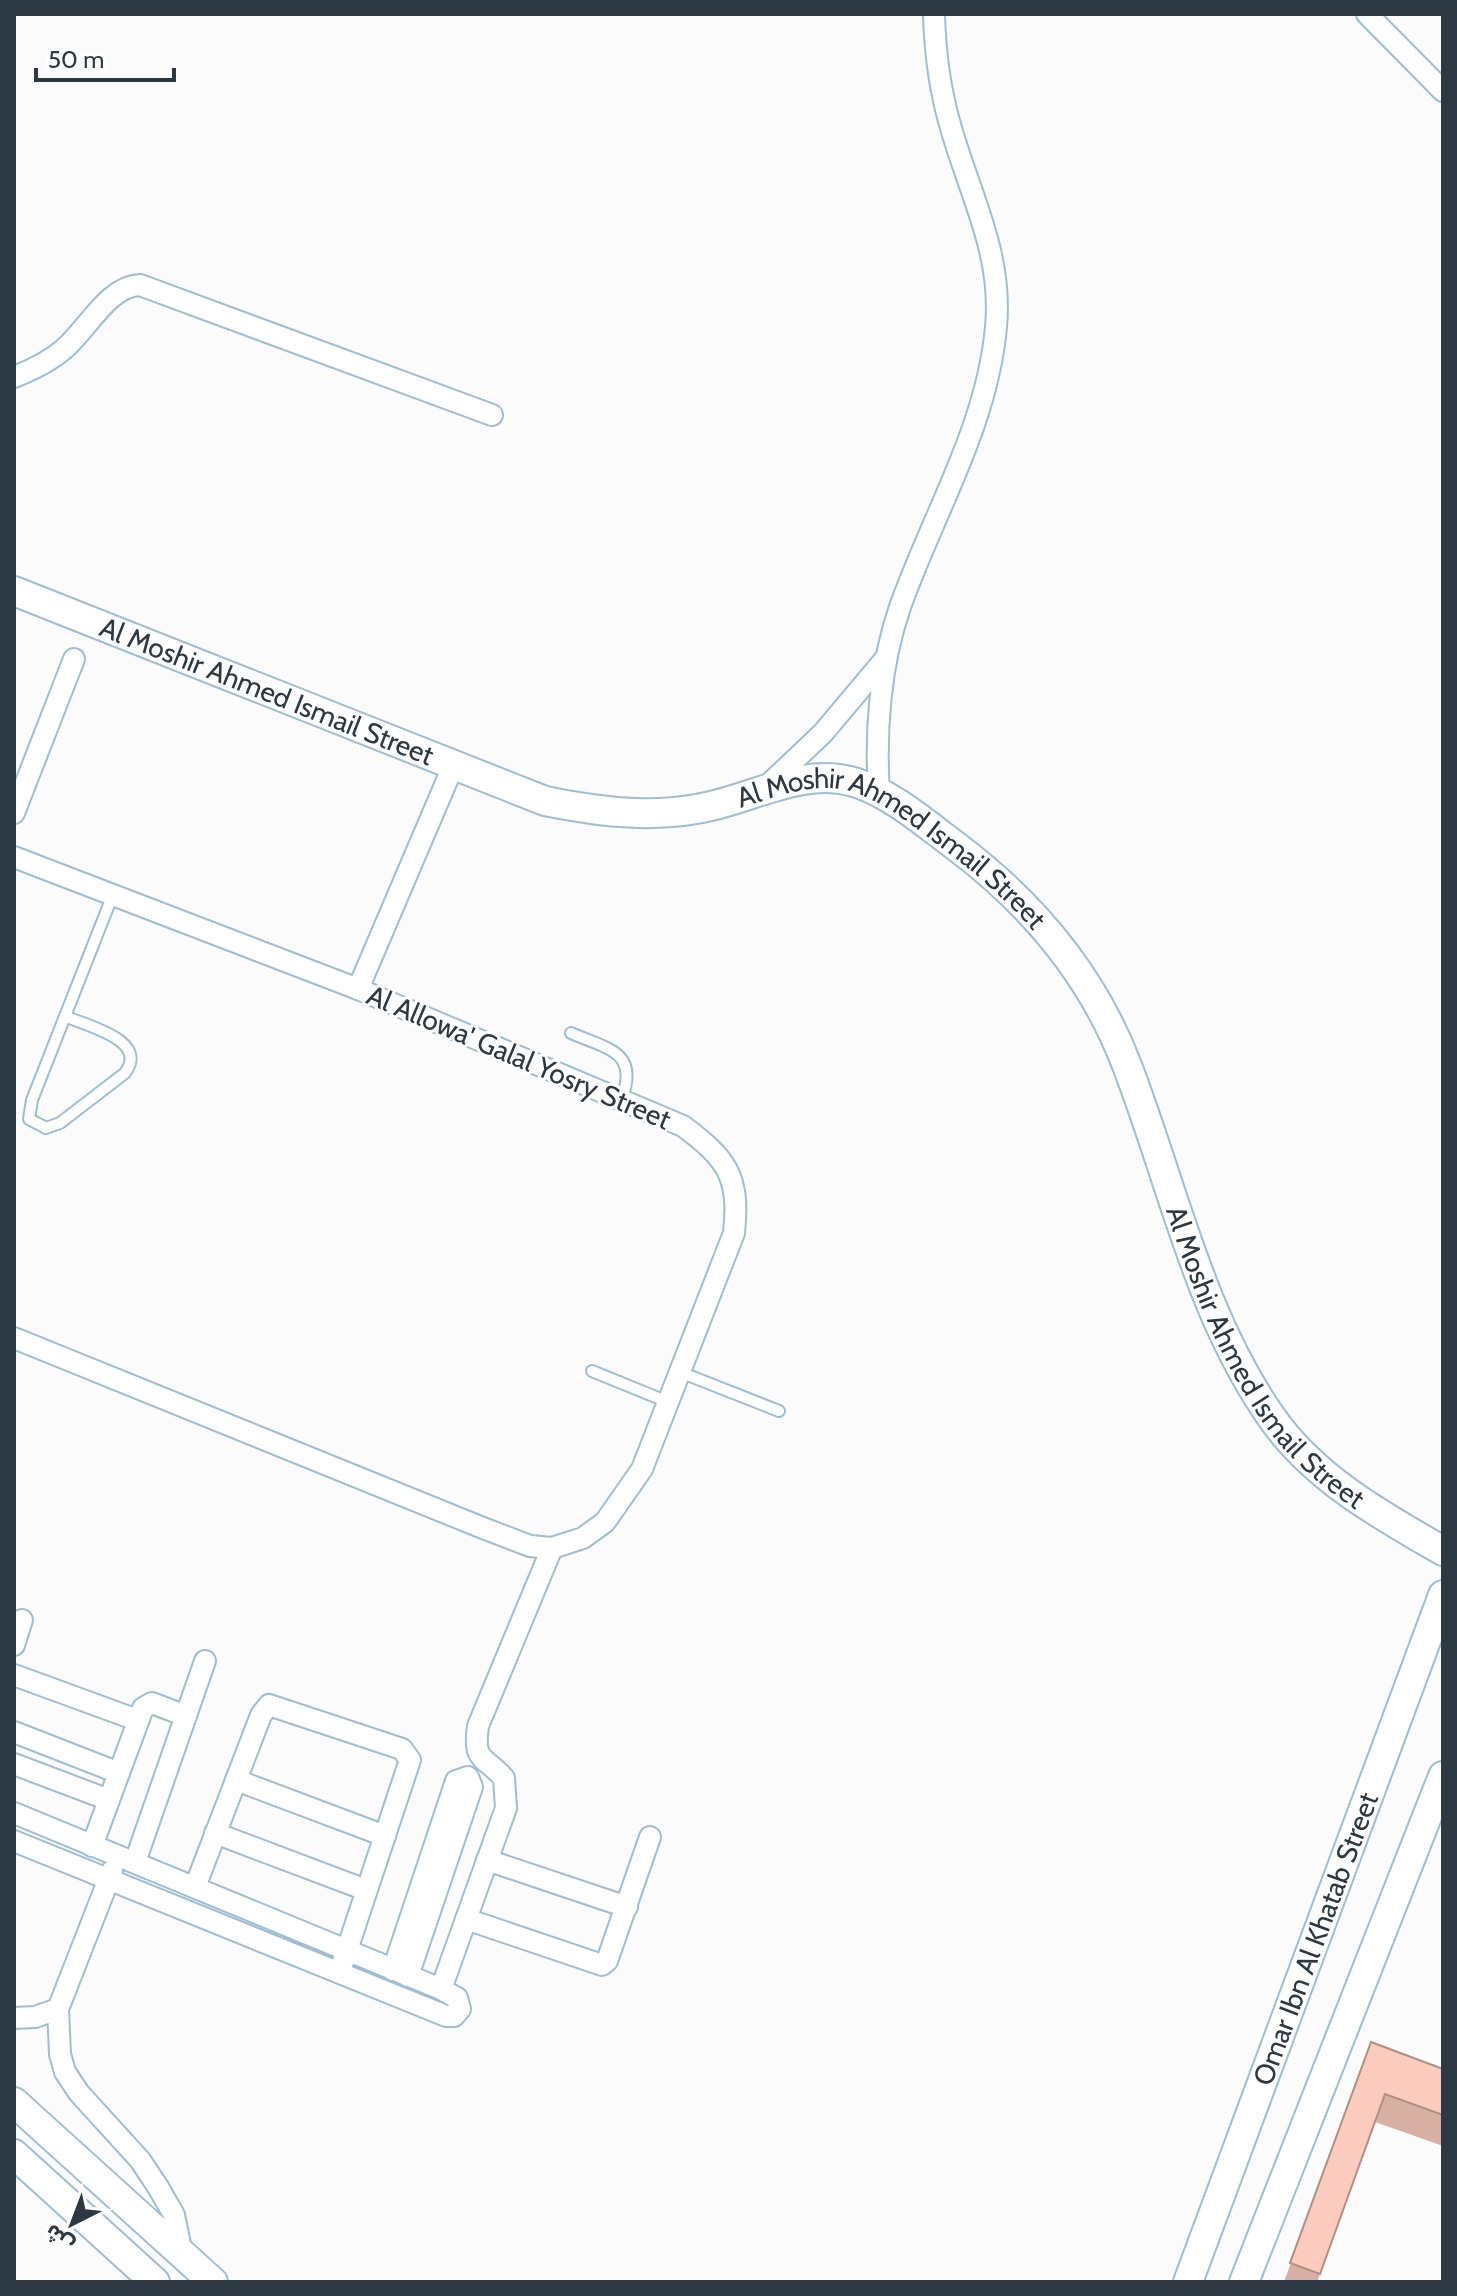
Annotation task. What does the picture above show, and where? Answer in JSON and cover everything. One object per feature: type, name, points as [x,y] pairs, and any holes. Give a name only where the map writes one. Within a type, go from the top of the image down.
[{"type":"street","points":[[879,792],[878,732],[888,655],[901,604],[979,412],[991,368],[997,323],[996,278],[989,233],[948,115],[937,56],[934,14]]},
{"type":"street","points":[[1367,14],[1443,91]]},
{"type":"street","points":[[14,377],[42,365],[65,349],[122,289],[140,285],[492,415]]},
{"type":"street","name":"Al Moshir Ahmed Ismail Street","points":[[14,591],[545,801],[598,811],[650,813],[698,809],[816,777],[837,778],[879,792],[995,876],[1042,923],[1076,969],[1125,1061],[1195,1262],[1228,1341],[1273,1420],[1339,1485],[1391,1521],[1443,1551]]},
{"type":"street","points":[[762,790],[855,699],[888,655]]},
{"type":"street","points":[[14,813],[74,659]]},
{"type":"street","points":[[358,989],[454,764]]},
{"type":"street","name":"Al Allowa' Galal Yosry Street","points":[[14,857],[358,989],[622,1098],[683,1126],[707,1144],[727,1167],[738,1199],[734,1233],[642,1469],[605,1522],[583,1538],[552,1548]]},
{"type":"street","points":[[14,1338],[483,1528],[530,1546],[552,1548],[478,1726],[475,1748],[478,1755],[498,1771],[506,1785],[506,1808],[441,1989]]},
{"type":"street","name":"Omar Ibn Al Khatab Street","points":[[1188,2282],[1443,1595]]},
{"type":"street","points":[[14,1645],[22,1620]]},
{"type":"street","points":[[182,2254],[174,2215],[158,2187],[65,2072],[58,2009],[108,1881],[126,1859],[186,1716],[205,1661]]},
{"type":"street","points":[[14,1675],[137,1720]]},
{"type":"street","points":[[92,1846],[143,1708],[152,1703],[186,1716]]},
{"type":"street","points":[[195,1887],[261,1715],[269,1705],[402,1749],[410,1760],[340,1973]]},
{"type":"street","points":[[14,1732],[119,1773]]},
{"type":"street","points":[[14,1764],[109,1800]]},
{"type":"street","name":"Omar Ibn Al Khatab Street","points":[[1244,2282],[1443,1776]]},
{"type":"street","points":[[460,1777],[468,1777],[472,1782],[471,1792],[401,1973],[456,1781],[460,1777]]},
{"type":"street","points":[[236,1780],[385,1836]]},
{"type":"street","points":[[14,1813],[441,1989],[459,2001],[460,2009],[454,2016],[446,2016],[14,1841]]},
{"type":"street","points":[[215,1833],[366,1890]]},
{"type":"street","points":[[466,1919],[602,1965],[607,1961],[650,1837]]},
{"type":"street","points":[[487,1860],[627,1907]]},
{"type":"street","points":[[14,2018],[35,2017],[58,2009]]},
{"type":"street","points":[[14,2102],[213,2282]]},
{"type":"street","points":[[14,2154],[155,2282]]},
{"type":"street","points":[[46,2182],[72,2154]]},
{"type":"lane","points":[[65,1016],[125,1043],[133,1054],[131,1065],[125,1073],[60,1123],[46,1128],[29,1119],[32,1100],[65,1016],[112,897]]},
{"type":"lane","points":[[571,1033],[612,1050],[626,1061],[630,1076],[622,1098]]},
{"type":"lane","points":[[592,1371],[668,1402]]},
{"type":"lane","points":[[680,1372],[779,1411]]},
{"type":"building","points":[[1371,2042],[1443,2069],[1443,2115],[1385,2094],[1320,2274],[1290,2263]]}]
